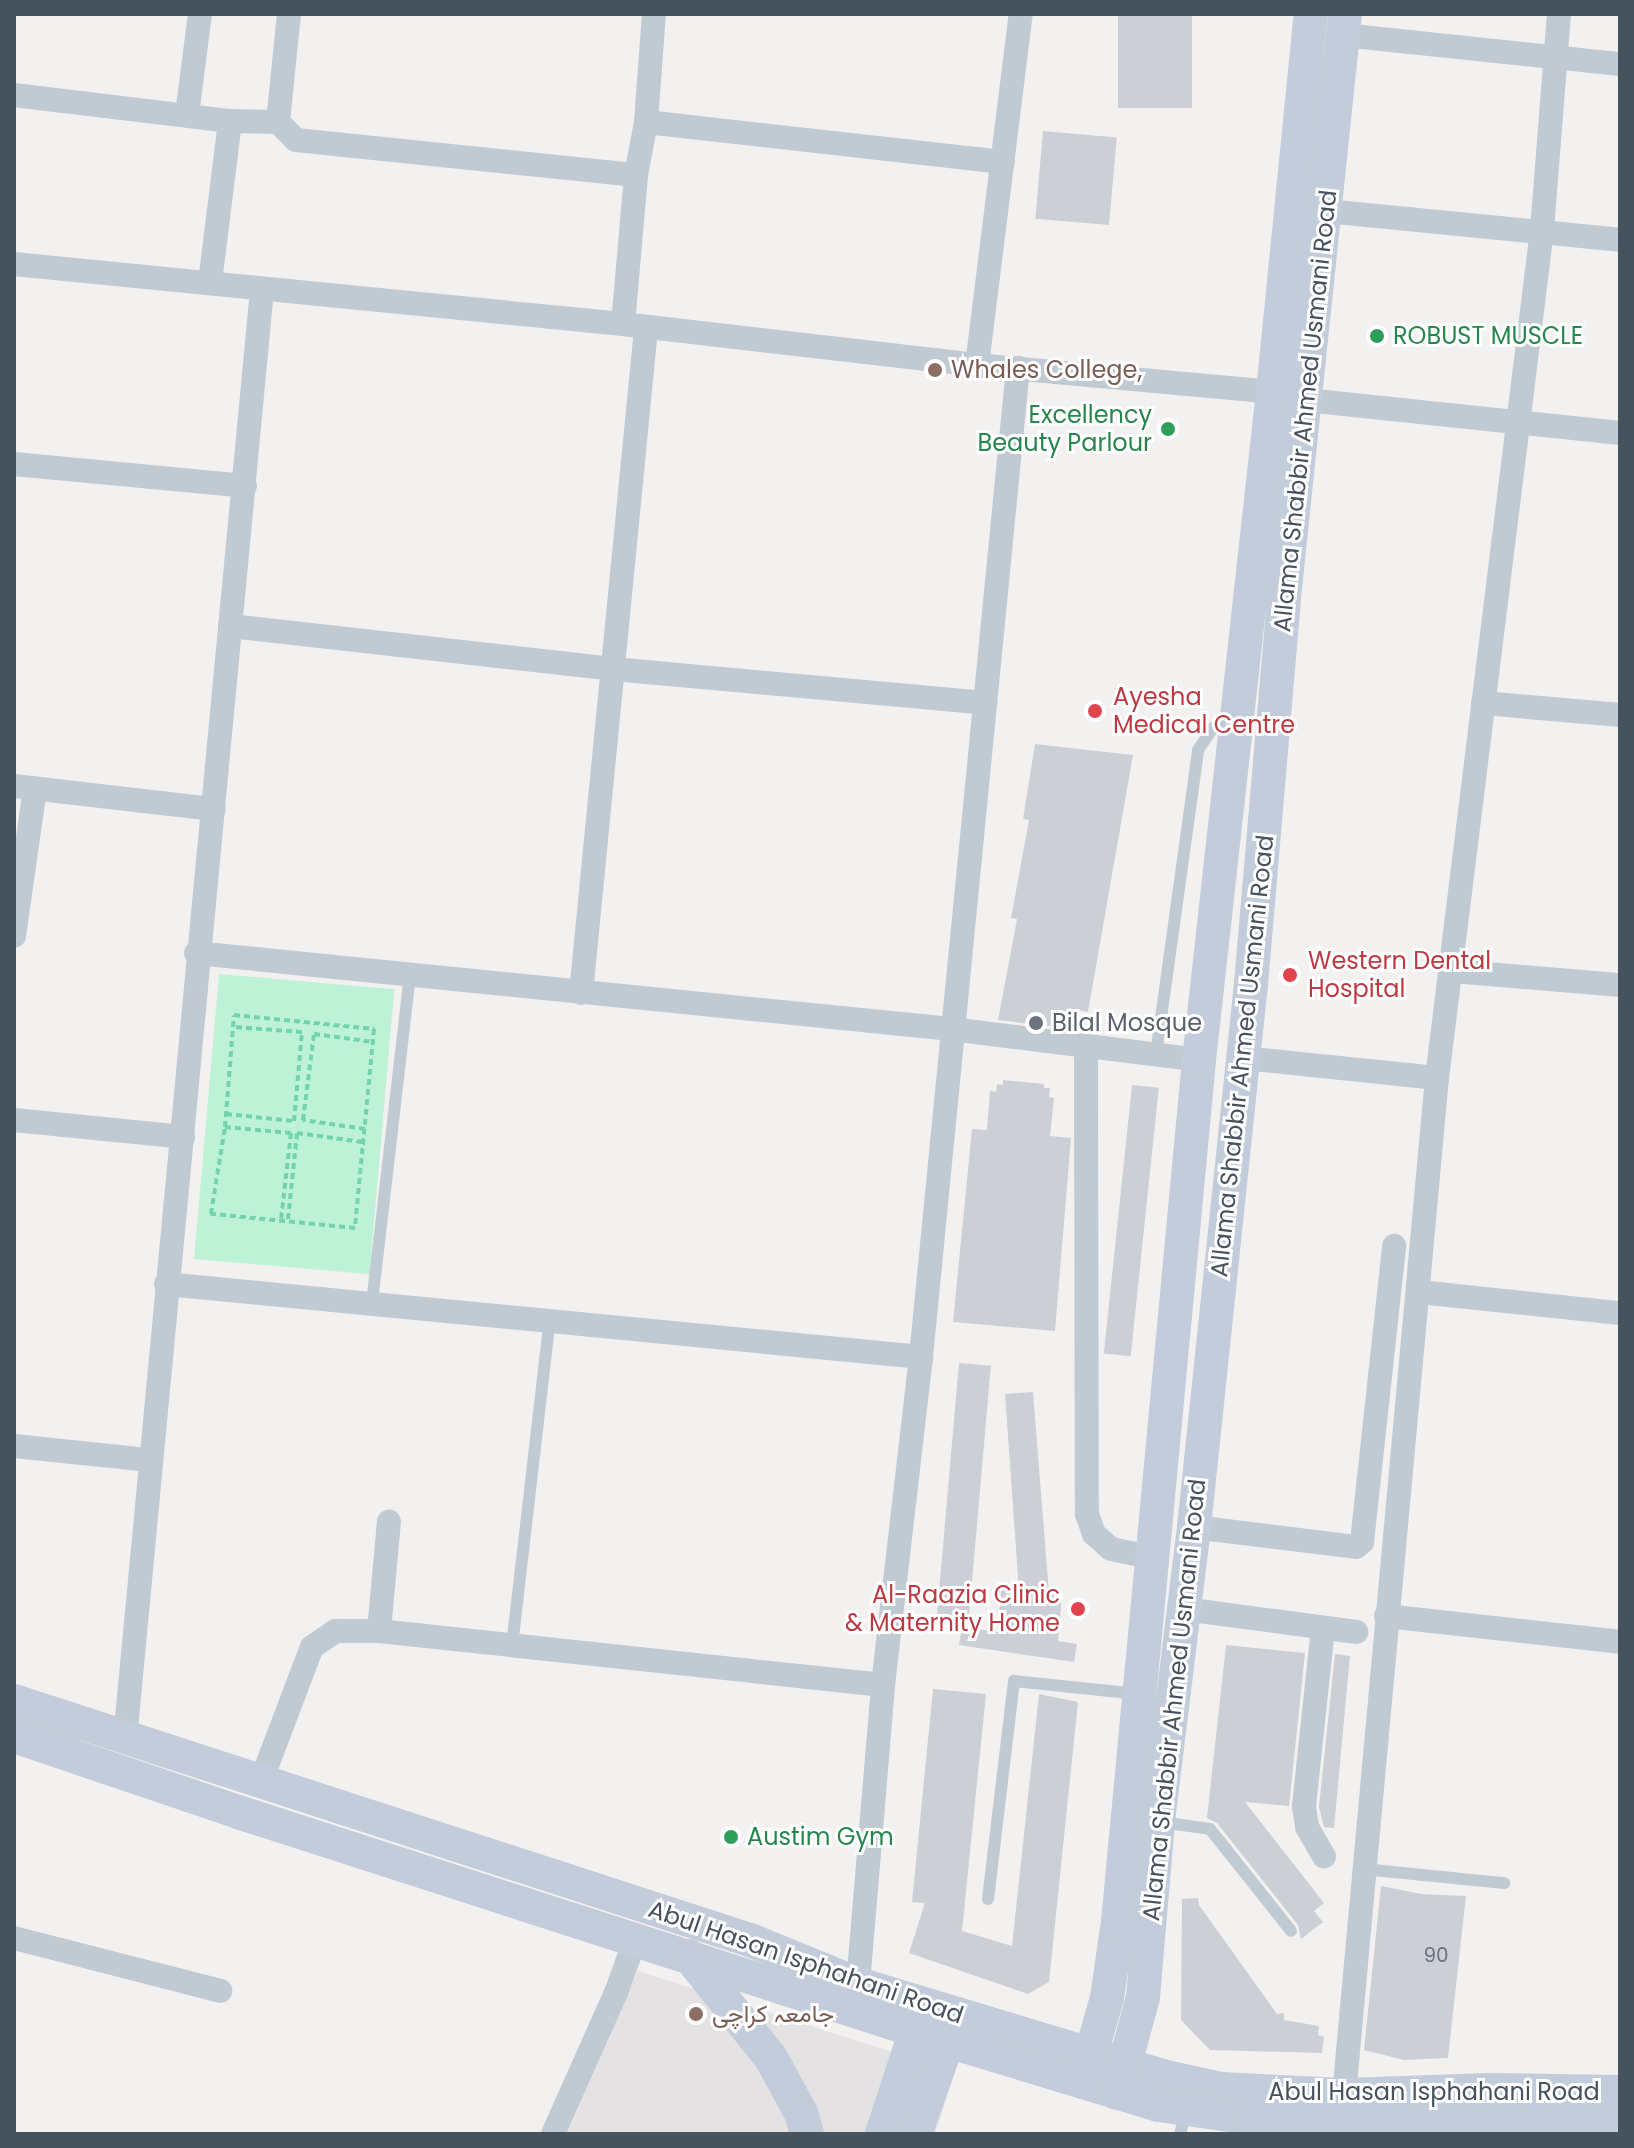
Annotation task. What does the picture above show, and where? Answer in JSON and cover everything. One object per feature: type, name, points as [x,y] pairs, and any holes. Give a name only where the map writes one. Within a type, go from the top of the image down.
[{"type":"main road","name":"Allama Shabbir Ahmed Usmani Road","points":[[1088,2068],[1107,1998],[1118,1922],[1138,1694],[1155,1558],[1199,1060],[1273,392],[1311,14]]},
{"type":"main road","name":"Allama Shabbir Ahmed Usmani Road","points":[[1122,2079],[1143,1997],[1158,1821],[1194,1527],[1243,1058],[1283,607],[1344,25]]},
{"type":"main road","name":"Abul Hasan Isphahani Road","points":[[14,1701],[750,1940],[858,1984],[1122,2079],[1221,2089],[1344,2095],[1489,2090],[1620,2092]]},
{"type":"main road","name":"Abul Hasan Isphahani Road","points":[[14,1736],[948,2041],[1088,2068]]},
{"type":"main road","points":[[689,1956],[771,2058],[801,2113],[807,2134]]},
{"type":"main road","points":[[882,2134],[916,2030]]},
{"type":"main road","points":[[915,2134],[948,2041]]},
{"type":"main road","name":"Abul Hasan Isphahani Road","points":[[1122,2079],[1183,2122],[1247,2126],[1620,2126]]},
{"type":"street","points":[[187,115],[200,14]]},
{"type":"street","points":[[278,122],[289,14]]},
{"type":"street","points":[[581,993],[613,669],[634,326],[636,175],[646,122],[654,14]]},
{"type":"street","points":[[977,365],[1021,14]]},
{"type":"street","points":[[1344,2095],[1437,1078],[1542,230],[1559,14]]},
{"type":"street","points":[[1344,25],[1556,59],[1620,64]]},
{"type":"street","points":[[14,95],[230,121],[278,122],[296,140],[636,175]]},
{"type":"street","points":[[210,282],[230,121]]},
{"type":"street","points":[[646,122],[1003,162]]},
{"type":"street","points":[[1326,211],[1620,240]]},
{"type":"street","points":[[14,264],[634,326],[977,365],[1273,392]]},
{"type":"street","points":[[125,1739],[166,1284],[183,1137],[196,953],[214,809],[262,289]]},
{"type":"street","points":[[858,1984],[883,1685],[921,1357],[1018,368]]},
{"type":"street","points":[[1306,400],[1620,433]]},
{"type":"street","points":[[14,464],[245,486]]},
{"type":"street","points":[[230,626],[613,669],[985,703]]},
{"type":"street","points":[[1483,703],[1620,715]]},
{"type":"street","points":[[14,936],[25,787],[214,809]]},
{"type":"street","points":[[196,953],[951,1029],[1199,1060]]},
{"type":"street","points":[[1452,971],[1620,985]]},
{"type":"street","points":[[1086,1046],[1087,1514],[1094,1534],[1111,1549],[1155,1558]]},
{"type":"street","points":[[1243,1058],[1437,1078]]},
{"type":"street","points":[[14,1120],[183,1137]]},
{"type":"street","points":[[1194,1527],[1356,1547],[1362,1542],[1394,1246]]},
{"type":"street","points":[[166,1284],[921,1357]]},
{"type":"street","points":[[1419,1292],[1620,1313]]},
{"type":"street","points":[[14,1446],[150,1460]]},
{"type":"street","points":[[379,1631],[389,1521]]},
{"type":"street","points":[[1184,1609],[1356,1632]]},
{"type":"street","points":[[1386,1616],[1620,1642]]},
{"type":"street","points":[[1323,1628],[1304,1807],[1307,1827],[1324,1857]]},
{"type":"street","points":[[261,1781],[312,1647],[336,1631],[379,1631],[883,1685]]},
{"type":"street","points":[[14,1938],[220,1991]]},
{"type":"street","points":[[553,2134],[617,1990],[635,1940]]},
{"type":"lane","points":[[1156,1054],[1198,750],[1213,728],[1238,718]]},
{"type":"lane","points":[[372,1303],[410,974]]},
{"type":"lane","points":[[512,1646],[550,1319]]},
{"type":"lane","points":[[988,1899],[1014,1681],[1138,1694]]},
{"type":"lane","points":[[1158,1821],[1210,1829],[1291,1931]]},
{"type":"lane","points":[[1363,1869],[1504,1883]]},
{"type":"path","points":[[234,1015],[374,1029],[373,1042],[355,1228],[288,1219],[211,1214],[225,1127],[234,1015]]},
{"type":"path","points":[[226,1114],[294,1121],[302,1032],[233,1027]]},
{"type":"path","points":[[365,1129],[303,1120],[314,1034],[373,1042]]},
{"type":"path","points":[[225,1127],[291,1133],[281,1219]]},
{"type":"path","points":[[288,1219],[297,1133],[362,1142]]},
{"type":"shaded area","name":"جامعہ کراچی","points":[[638,1971],[955,2072],[935,2134],[567,2134]]},
{"type":"green space","points":[[219,974],[394,989],[369,1274],[194,1259]]},
{"type":"building","points":[[1118,14],[1192,14],[1192,108],[1118,108]]},
{"type":"building","points":[[1043,131],[1117,137],[1109,225],[1035,219]]},
{"type":"building","points":[[1035,744],[1133,755],[1088,1012],[1078,1010],[1074,1029],[998,1020],[1017,919],[1011,918],[1029,820],[1023,819]]},
{"type":"building","points":[[1003,1080],[1044,1084],[1044,1088],[1050,1088],[1049,1097],[1054,1098],[1050,1136],[1071,1138],[1055,1331],[953,1322],[972,1129],[987,1130],[990,1091],[996,1092],[997,1084],[1003,1085]]},
{"type":"building","points":[[1132,1085],[1159,1088],[1131,1356],[1104,1354]]},
{"type":"building","points":[[959,1363],[991,1366],[969,1618],[937,1615]]},
{"type":"building","points":[[1033,1392],[1049,1593],[1062,1594],[1058,1641],[1077,1644],[1074,1662],[959,1645],[962,1627],[998,1632],[1001,1589],[1019,1591],[1005,1394]]},
{"type":"building","points":[[1226,1645],[1305,1653],[1289,1806],[1245,1802],[1324,1903],[1314,1911],[1323,1922],[1301,1939],[1298,1925],[1217,1823],[1207,1818]]},
{"type":"building","points":[[1335,1654],[1350,1656],[1334,1828],[1324,1827],[1319,1807]]},
{"type":"building","points":[[933,1689],[986,1694],[962,1931],[1012,1946],[1039,1694],[1078,1702],[1049,1982],[1028,1994],[909,1953],[925,1903],[912,1902]]},
{"type":"building","points":[[1381,1886],[1421,1894],[1466,1896],[1448,2058],[1404,2060],[1364,2050]]},
{"type":"building","points":[[1198,1898],[1199,1905],[1277,2014],[1284,2013],[1284,2020],[1319,2026],[1318,2035],[1324,2037],[1322,2053],[1210,2050],[1181,2020],[1182,1899]]},
{"type":"place","name":"ROBUST MUSCLE","points":[[1377,336]]},
{"type":"place","name":"Whales College,","points":[[935,370]]},
{"type":"place","name":"Excellency Beauty Parlour","points":[[1168,429]]},
{"type":"place","name":"Ayesha Medical Centre","points":[[1095,711]]},
{"type":"place","name":"Western Dental Hospital","points":[[1290,975]]},
{"type":"place","name":"Bilal Mosque","points":[[1036,1023]]},
{"type":"place","name":"Al-Raazia Clinic & Maternity Home","points":[[1078,1609]]},
{"type":"place","name":"Austim Gym","points":[[731,1837]]},
{"type":"place","name":"جامعہ کراچی","points":[[696,2014]]}]
